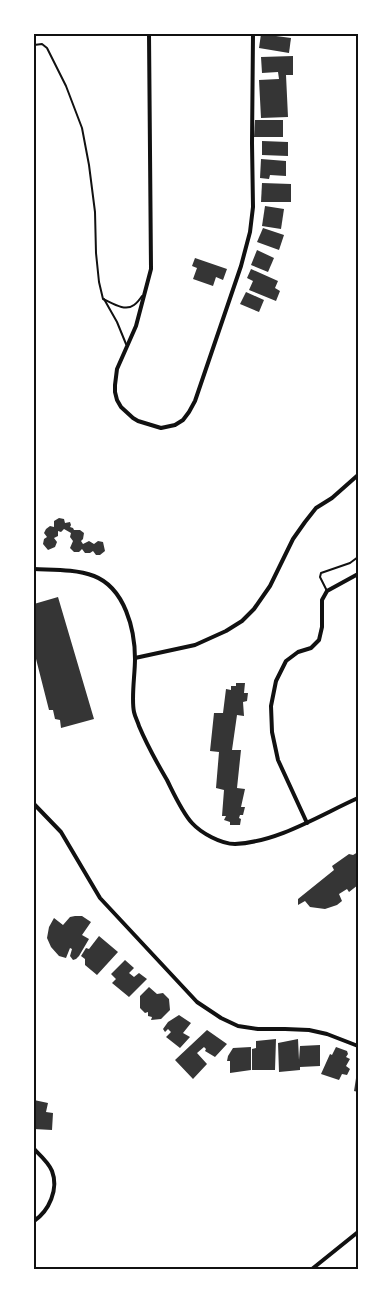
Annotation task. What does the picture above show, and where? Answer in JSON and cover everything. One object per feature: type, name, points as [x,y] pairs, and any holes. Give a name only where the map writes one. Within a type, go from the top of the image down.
[{"type":"street","points":[[149,34],[151,269],[136,326],[117,369],[115,385],[117,400],[126,412],[138,421],[161,428],[175,425],[183,420],[194,401],[244,255],[250,232],[254,34]]},
{"type":"street","points":[[135,658],[195,645],[226,631],[242,621],[254,609],[270,586],[293,539],[316,508],[332,498],[358,475]]},
{"type":"street","points":[[34,569],[82,573],[95,577],[109,586],[122,601],[128,614],[133,636],[135,658],[134,713],[168,782],[192,823],[205,834],[234,844],[267,838],[307,823],[358,798]]},
{"type":"street","points":[[307,823],[278,760],[272,732],[271,706],[276,681],[286,661],[298,652],[311,648],[319,640],[322,627],[322,600],[327,591],[358,574]]},
{"type":"street","points":[[34,804],[61,832],[100,898],[196,1002],[238,1026],[258,1029],[285,1028],[309,1030],[327,1034],[358,1046]]},
{"type":"street","points":[[34,1149],[52,1170],[54,1182],[53,1194],[48,1206],[40,1217],[34,1221]]},
{"type":"street","points":[[312,1269],[358,1232]]},
{"type":"lane","points":[[34,45],[42,44],[47,48],[66,86],[82,128],[95,212],[99,282],[103,299],[117,322],[127,346]]},
{"type":"lane","points":[[103,299],[119,307],[127,308],[134,306],[146,292]]},
{"type":"lane","points":[[327,591],[320,577],[321,573],[350,563],[358,557]]},
{"type":"building","points":[[261,34],[291,38],[289,53],[259,48]]},
{"type":"building","points":[[293,56],[293,75],[286,75],[288,117],[261,118],[259,80],[279,79],[278,72],[262,73],[261,57]]},
{"type":"building","points":[[255,120],[283,120],[283,137],[254,137]]},
{"type":"building","points":[[262,141],[288,142],[288,156],[262,155]]},
{"type":"building","points":[[261,159],[286,161],[286,176],[270,175],[269,179],[260,178]]},
{"type":"building","points":[[262,183],[291,184],[291,202],[261,202]]},
{"type":"building","points":[[265,206],[284,209],[281,229],[262,226]]},
{"type":"building","points":[[263,228],[284,235],[279,250],[257,242]]},
{"type":"building","points":[[257,250],[274,258],[268,272],[251,265]]},
{"type":"building","points":[[195,258],[227,269],[223,280],[216,277],[213,286],[193,279],[197,268],[192,266]]},
{"type":"building","points":[[251,269],[278,281],[275,288],[280,291],[276,301],[249,290],[253,281],[247,278]]},
{"type":"building","points":[[246,292],[264,300],[259,312],[240,304]]},
{"type":"building","points":[[59,518],[64,519],[65,523],[70,522],[70,527],[74,530],[80,530],[84,533],[81,541],[83,544],[89,541],[94,544],[98,541],[103,542],[105,551],[100,555],[96,555],[93,551],[85,553],[82,549],[79,552],[74,552],[70,548],[73,541],[70,537],[71,533],[64,529],[61,532],[58,531],[58,536],[54,538],[57,542],[55,547],[48,550],[43,544],[44,539],[47,537],[44,533],[50,526],[54,527],[54,521]]},
{"type":"building","points":[[58,597],[94,719],[61,728],[60,720],[55,719],[53,710],[49,710],[34,651],[34,604]]},
{"type":"building","points":[[236,683],[245,683],[244,693],[248,693],[247,701],[243,702],[244,716],[237,715],[232,750],[241,750],[237,788],[245,789],[241,807],[245,807],[243,815],[240,815],[239,818],[241,819],[240,825],[230,825],[230,822],[224,820],[226,816],[222,816],[224,790],[216,788],[219,752],[210,751],[214,713],[223,713],[226,689],[231,690],[231,686],[236,686]]},
{"type":"building","points":[[358,852],[358,885],[349,892],[347,889],[339,894],[342,901],[325,909],[310,907],[305,901],[298,905],[298,899],[334,870],[332,866],[349,854],[353,855]]},
{"type":"building","points":[[82,916],[91,922],[82,935],[89,939],[79,956],[73,960],[70,956],[72,949],[70,948],[66,958],[59,956],[51,947],[47,938],[49,927],[54,918],[63,925],[70,917]]},
{"type":"building","points":[[99,936],[118,952],[97,975],[85,965],[85,959],[81,956],[86,948],[89,949]]},
{"type":"building","points":[[125,960],[134,968],[129,973],[134,977],[139,973],[147,979],[129,997],[112,983],[116,979],[111,974]]},
{"type":"building","points":[[149,987],[157,994],[163,993],[169,999],[170,1010],[161,1019],[151,1020],[152,1017],[148,1016],[148,1012],[145,1013],[140,1008],[140,996]]},
{"type":"building","points":[[179,1015],[191,1023],[183,1033],[190,1037],[180,1048],[166,1037],[171,1032],[168,1029],[165,1032],[163,1029],[168,1022]]},
{"type":"building","points":[[207,1030],[227,1044],[215,1057],[205,1051],[204,1047],[197,1053],[207,1064],[193,1079],[175,1060]]},
{"type":"building","points":[[276,1039],[275,1070],[252,1070],[252,1049],[256,1048],[256,1041]]},
{"type":"building","points":[[298,1039],[299,1060],[300,1046],[320,1045],[320,1066],[300,1067],[300,1070],[279,1072],[278,1043]]},
{"type":"building","points":[[251,1047],[251,1070],[230,1073],[230,1061],[227,1061],[233,1048]]},
{"type":"building","points":[[336,1047],[347,1051],[346,1057],[350,1059],[346,1066],[350,1069],[347,1075],[342,1074],[339,1080],[321,1074],[330,1054],[332,1055]]},
{"type":"building","points":[[358,1072],[358,1092],[354,1091]]},
{"type":"building","points":[[34,1100],[48,1103],[46,1112],[53,1113],[52,1130],[34,1129]]}]
